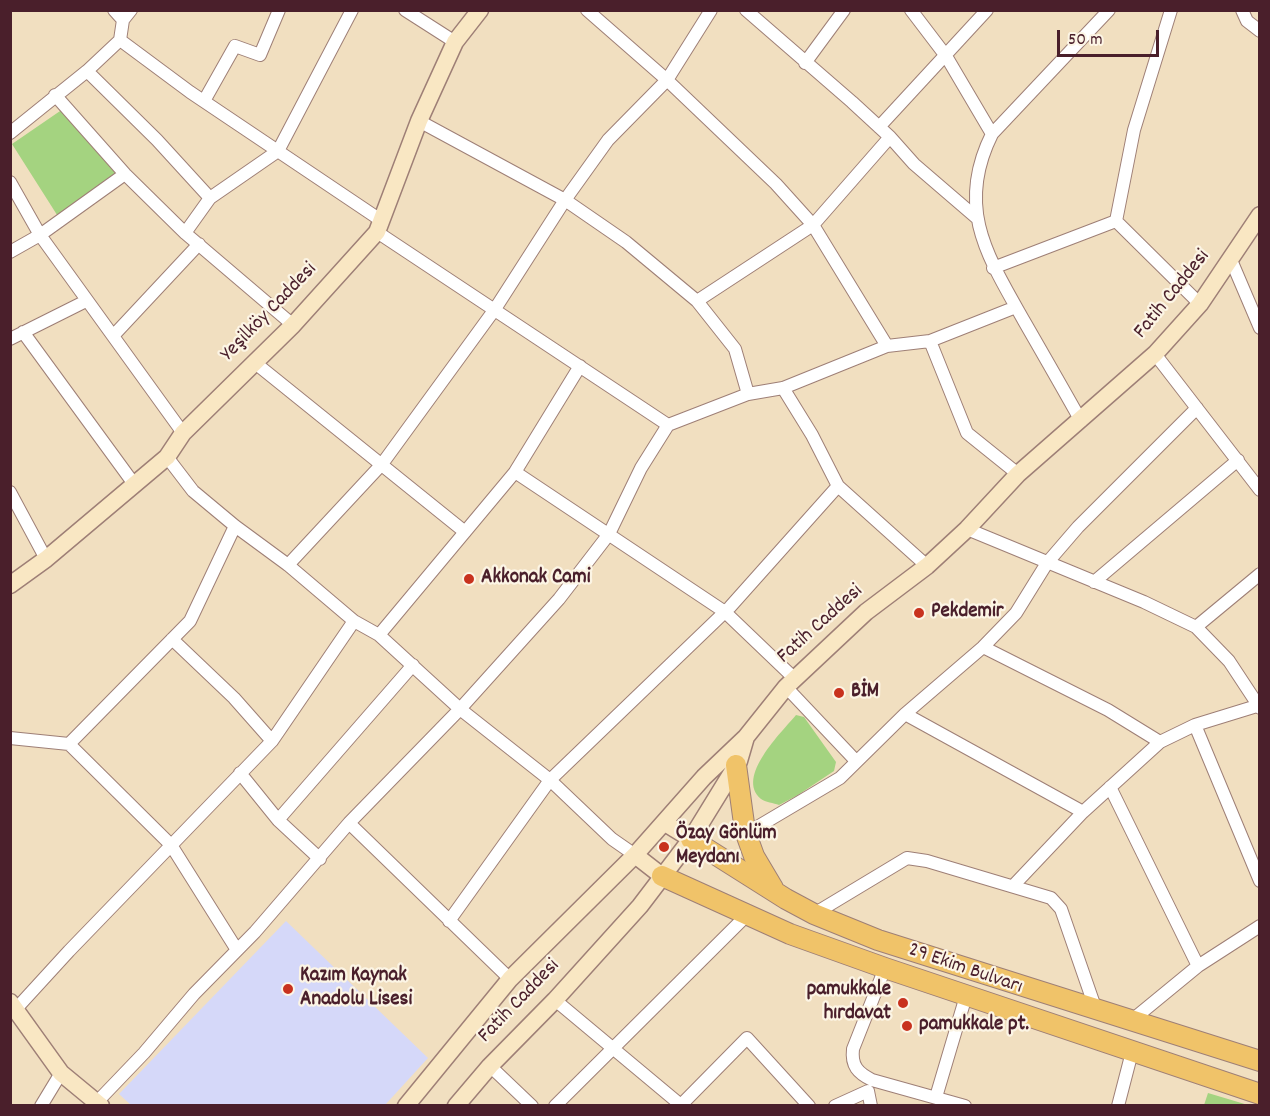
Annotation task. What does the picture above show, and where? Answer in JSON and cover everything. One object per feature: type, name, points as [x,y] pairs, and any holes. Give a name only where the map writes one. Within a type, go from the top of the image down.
[{"type":"main road","name":"Yeşilköy Caddesi","points":[[10,585],[46,559],[167,457],[183,433],[293,325],[379,227],[419,121],[455,42],[480,10]]},
{"type":"main road","name":"Fatih Caddesi","points":[[406,1106],[510,979],[635,855],[704,777],[746,737],[791,683],[866,612],[927,566],[967,529],[1018,474],[1155,354],[1200,304],[1260,214]]},
{"type":"main road","name":"Fatih Caddesi","points":[[456,1106],[490,1066],[555,1000],[640,906],[691,839],[736,765],[746,737]]},
{"type":"main road","points":[[736,765],[745,831],[754,856],[776,893]]},
{"type":"main road","points":[[665,823],[691,839]]},
{"type":"main road","name":"29 Ekim Bulvarı","points":[[691,839],[776,893],[814,914],[878,940],[1095,1010],[1256,1057]]},
{"type":"main road","points":[[635,855],[662,876]]},
{"type":"main road","name":"29 Ekim Bulvarı","points":[[662,876],[790,934],[966,996],[1260,1094]]},
{"type":"main road","points":[[13,1006],[61,1074],[99,1104]]},
{"type":"street","points":[[10,133],[87,71],[120,40],[127,15],[114,10]]},
{"type":"street","points":[[204,101],[235,46],[260,55],[279,10]]},
{"type":"street","points":[[185,234],[210,198],[278,151],[351,10]]},
{"type":"street","points":[[405,10],[455,42]]},
{"type":"street","points":[[587,10],[667,80],[776,184],[813,225],[887,346]]},
{"type":"street","points":[[288,564],[382,464],[495,309],[565,200],[608,141],[667,80],[711,10]]},
{"type":"street","points":[[746,10],[879,127],[914,164],[978,219]]},
{"type":"street","points":[[805,63],[844,10]]},
{"type":"street","points":[[911,10],[946,56],[992,134]]},
{"type":"street","points":[[879,127],[987,10]]},
{"type":"street","points":[[1081,421],[993,267],[980,235],[975,192],[983,153],[992,134],[1109,10]]},
{"type":"street","points":[[1116,221],[1134,130],[1171,10]]},
{"type":"street","points":[[1242,10],[1248,21],[1260,31]]},
{"type":"street","points":[[120,40],[278,151],[379,227],[495,309],[668,425]]},
{"type":"street","points":[[87,71],[157,140],[210,198]]},
{"type":"street","points":[[55,95],[125,174],[185,234],[293,325]]},
{"type":"street","points":[[419,121],[565,200],[626,242],[697,301],[735,349],[748,394]]},
{"type":"street","points":[[697,301],[813,225],[890,138]]},
{"type":"street","points":[[10,252],[40,235],[125,174]]},
{"type":"street","points":[[10,182],[40,235],[183,433]]},
{"type":"street","points":[[993,267],[1116,221]]},
{"type":"street","points":[[1116,221],[1200,304]]},
{"type":"street","points":[[113,336],[199,244]]},
{"type":"street","points":[[1231,260],[1260,328]]},
{"type":"street","points":[[10,339],[86,301]]},
{"type":"street","points":[[99,1104],[194,994],[320,859],[349,823],[460,709],[559,599],[609,534],[641,468],[668,425],[748,394],[783,388],[887,346],[930,341],[1016,307]]},
{"type":"street","points":[[23,333],[134,484]]},
{"type":"street","points":[[930,341],[967,433],[1018,474]]},
{"type":"street","points":[[1155,354],[1260,490]]},
{"type":"street","points":[[254,362],[465,532]]},
{"type":"street","points":[[379,635],[515,472],[580,366]]},
{"type":"street","points":[[783,388],[812,435],[838,486],[927,566]]},
{"type":"street","points":[[745,831],[759,826],[840,778],[905,714],[983,647],[1016,613],[1047,563],[1078,527],[1197,408]]},
{"type":"street","points":[[167,457],[193,491],[235,526],[288,564],[354,621],[379,635],[460,709],[550,780],[612,839],[635,855]]},
{"type":"street","points":[[1094,582],[1238,460]]},
{"type":"street","points":[[515,472],[725,612],[791,683],[856,761]]},
{"type":"street","points":[[449,921],[550,780],[725,612],[838,486]]},
{"type":"street","points":[[10,492],[46,559]]},
{"type":"street","points":[[69,744],[190,621],[235,526]]},
{"type":"street","points":[[967,529],[1144,602],[1196,627],[1229,661],[1259,706],[1195,725],[1160,742],[1083,812],[1013,886]]},
{"type":"street","points":[[1196,627],[1260,574]]},
{"type":"street","points":[[13,1006],[272,741],[354,621]]},
{"type":"street","points":[[172,639],[234,698],[272,741]]},
{"type":"street","points":[[983,647],[1108,710],[1160,742]]},
{"type":"street","points":[[278,820],[413,665]]},
{"type":"street","points":[[905,714],[1083,812]]},
{"type":"street","points":[[1195,725],[1260,881]]},
{"type":"street","points":[[10,738],[69,744],[171,845],[237,950]]},
{"type":"street","points":[[240,773],[278,820],[320,859]]},
{"type":"street","points":[[1110,787],[1198,966]]},
{"type":"street","points":[[349,823],[510,979]]},
{"type":"street","points":[[814,914],[907,858],[927,861],[1051,898],[1061,909],[1095,1010]]},
{"type":"street","points":[[555,1106],[747,915]]},
{"type":"street","points":[[1131,1021],[1198,966],[1260,926]]},
{"type":"street","points":[[871,1106],[870,1085],[856,1070],[852,1057],[853,1049],[885,968]]},
{"type":"street","points":[[936,1098],[966,996]]},
{"type":"street","points":[[555,1000],[681,1105],[747,1038],[809,1106]]},
{"type":"street","points":[[1118,1106],[1132,1052]]},
{"type":"street","points":[[490,1066],[532,1106]]},
{"type":"street","points":[[41,1106],[61,1074]]},
{"type":"street","points":[[835,1106],[870,1085],[965,1106]]},
{"type":"shaded area","name":"Kazım Kaynak Anadolu Lisesi","points":[[286,921],[428,1058],[385,1105],[132,1106],[119,1094]]},
{"type":"green space","points":[[63,109],[121,172],[59,218],[12,144]]},
{"type":"green space","points":[[796,715],[804,717],[836,762],[834,771],[779,805],[761,799],[754,790],[754,779],[763,755]]},
{"type":"green space","points":[[1208,1093],[1248,1105],[1204,1105]]},
{"type":"place","name":"Akkonak Cami","points":[[469,579]]},
{"type":"place","name":"Pekdemir","points":[[919,613]]},
{"type":"place","name":"BİM","points":[[839,693]]},
{"type":"place","name":"Özay Gönlüm Meydanı","points":[[664,847]]},
{"type":"place","name":"Kazım Kaynak Anadolu Lisesi","points":[[288,989]]},
{"type":"place","name":"pamukkale hırdavat","points":[[903,1003]]},
{"type":"place","name":"pamukkale pt.","points":[[907,1026]]}]
